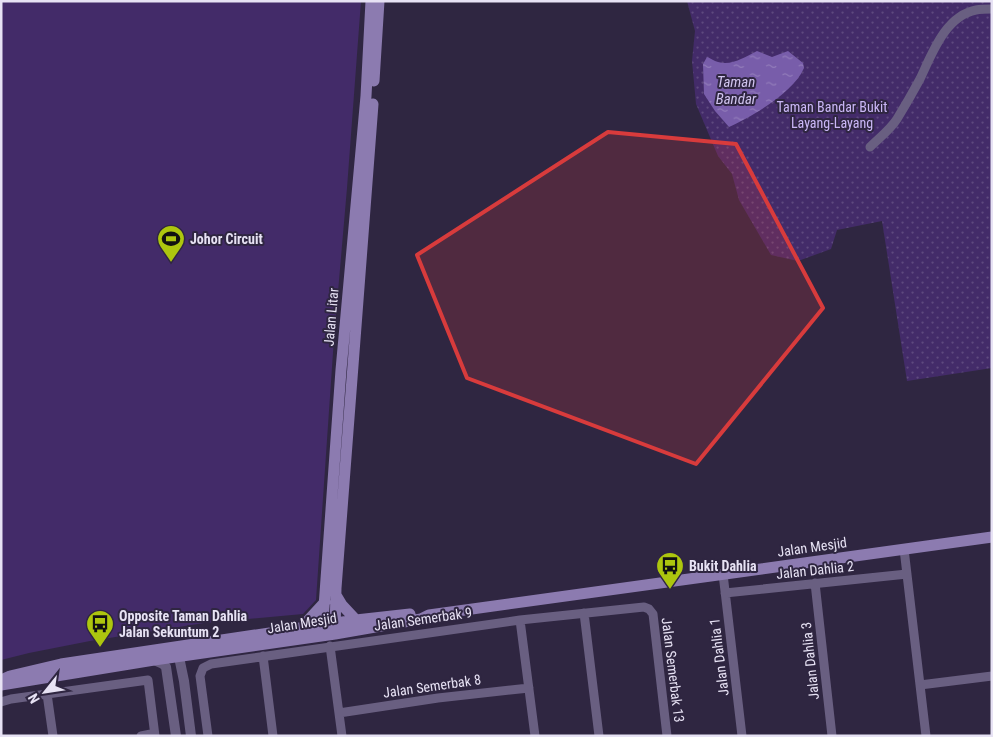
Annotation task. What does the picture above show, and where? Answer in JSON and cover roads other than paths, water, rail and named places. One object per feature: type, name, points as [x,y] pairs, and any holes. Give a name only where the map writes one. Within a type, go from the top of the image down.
[{"type":"main road","name":"Jalan Litar","points":[[323,630],[341,370],[366,96],[371,1]]},
{"type":"main road","name":"Jalan Litar","points":[[335,628],[379,1]]},
{"type":"main road","name":"Jalan Mesjid","points":[[1,685],[335,628],[421,619],[429,615],[992,537]]},
{"type":"main road","points":[[336,595],[356,620]]},
{"type":"main road","points":[[301,628],[325,602]]},
{"type":"main road","name":"Jalan Mesjid","points":[[335,628],[356,620],[421,612],[429,615]]},
{"type":"main road","name":"Jalan Mesjid","points":[[1,680],[10,676],[60,664],[301,628],[323,630]]},
{"type":"street","points":[[870,147],[896,121],[942,33],[966,13],[992,9]]},
{"type":"street","points":[[904,549],[926,736]]},
{"type":"street","name":"Jalan Dahlia 1","points":[[723,574],[742,736]]},
{"type":"street","name":"Jalan Dahlia 2","points":[[725,593],[907,574]]},
{"type":"street","name":"Jalan Dahlia 3","points":[[815,583],[832,736]]},
{"type":"street","name":"Jalan Semerbak 9","points":[[208,736],[200,676],[203,668],[210,664],[520,620],[644,607],[649,609]]},
{"type":"street","name":"Jalan Semerbak 13","points":[[649,609],[653,614],[668,736]]},
{"type":"street","points":[[584,613],[599,736]]},
{"type":"street","points":[[520,620],[535,736]]},
{"type":"street","points":[[330,646],[342,736]]},
{"type":"street","points":[[170,648],[179,656],[191,736]]},
{"type":"street","points":[[262,656],[273,736]]},
{"type":"street","points":[[154,660],[166,667],[176,736]]},
{"type":"street","points":[[168,683],[175,675],[178,675],[184,681]]},
{"type":"street","points":[[920,685],[992,676]]},
{"type":"street","points":[[1,702],[148,680],[153,735],[141,736]]},
{"type":"street","name":"Jalan Semerbak 8","points":[[339,713],[438,698],[529,688]]},
{"type":"street","points":[[47,694],[53,736]]},
{"type":"water","name":"Taman Bandar","points":[[757,51],[772,57],[788,51],[803,63],[804,68],[791,86],[772,102],[729,127],[704,94],[703,64],[707,57],[718,62],[728,63]]},
{"type":"place","name":"Johor Circuit","points":[[171,263]]},
{"type":"place","name":"Bukit Dahlia","points":[[670,590]]},
{"type":"place","name":"Opposite Taman Dahlia Jalan Sekuntum 2","points":[[100,648]]},
{"type":"park label","name":"Taman Bandar Bukit Layang-Layang","points":[[832,116]]}]
